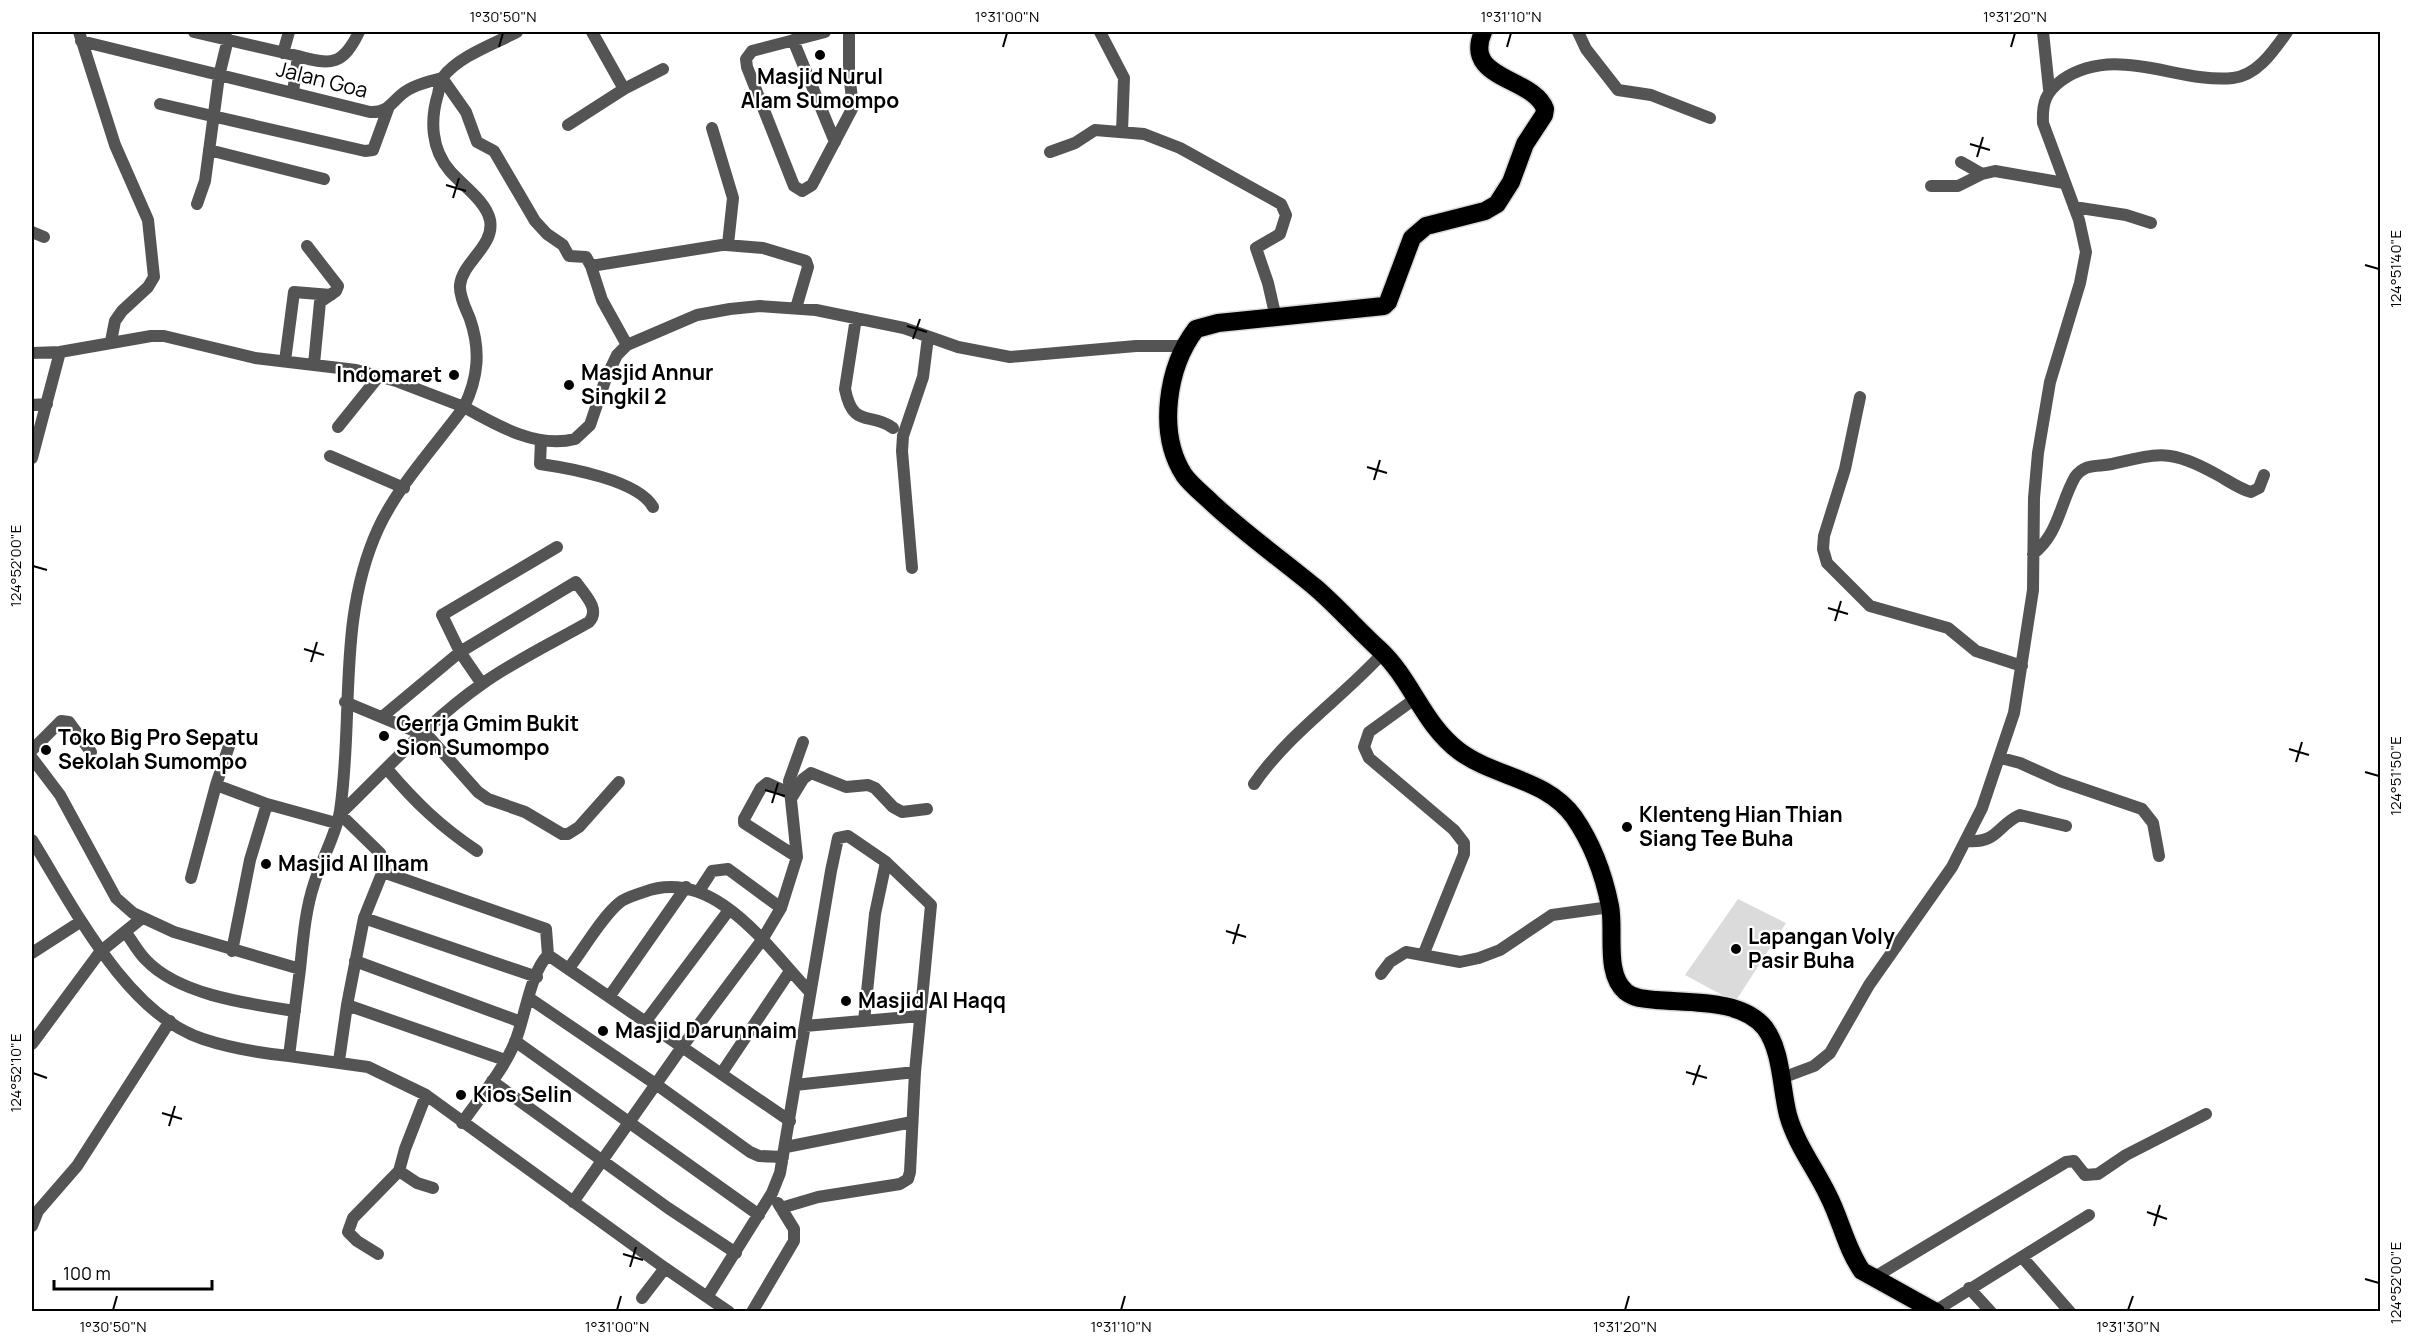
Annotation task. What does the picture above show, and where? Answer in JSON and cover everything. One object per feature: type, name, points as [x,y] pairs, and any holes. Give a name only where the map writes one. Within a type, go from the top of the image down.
[{"type":"highway","points":[[1483,32],[1479,47],[1487,68],[1536,96],[1545,109],[1544,115],[1525,144],[1505,193],[1497,204],[1485,211],[1426,226],[1416,233],[1406,247],[1388,302],[1384,306],[1208,325],[1196,329],[1185,346],[1174,379],[1169,433],[1185,477],[1223,513],[1318,590],[1383,653],[1416,698],[1426,717],[1455,748],[1480,763],[1537,786],[1568,810],[1591,848],[1600,871],[1610,907],[1614,970],[1623,990],[1640,999],[1742,1010],[1764,1027],[1771,1038],[1782,1077],[1788,1116],[1801,1150],[1829,1197],[1855,1260],[1862,1271],[1873,1278],[1936,1311]]},
{"type":"street","name":"Jalan Goa","points":[[195,32],[324,63],[334,62],[343,56],[359,32]]},
{"type":"street","points":[[283,53],[289,32]]},
{"type":"street","name":"Jalan Goa","points":[[80,36],[219,75],[370,112],[379,112],[388,109],[402,94],[419,84],[442,78],[500,36],[517,32]]},
{"type":"street","points":[[591,32],[624,89]]},
{"type":"street","points":[[825,32],[752,51],[746,59],[747,67],[794,186],[802,190],[812,185],[852,107],[849,32]]},
{"type":"street","points":[[1101,32],[1124,78],[1122,132]]},
{"type":"street","points":[[1578,32],[1586,49],[1618,90],[1651,95],[1710,118]]},
{"type":"street","points":[[1782,1077],[1814,1066],[1830,1053],[1863,995],[1918,919],[1966,841],[2001,758],[2014,713],[2033,590],[2034,498],[2049,393],[2064,331],[2084,268],[2085,240],[2043,123],[2042,108],[2049,89],[2043,32]]},
{"type":"street","points":[[2049,89],[2071,74],[2099,66],[2131,65],[2235,78],[2255,69],[2287,32]]},
{"type":"street","points":[[80,36],[115,145],[148,220],[154,277],[148,287],[122,311],[112,330],[111,341]]},
{"type":"street","points":[[197,204],[205,181],[219,75],[228,39]]},
{"type":"street","points":[[794,40],[835,142]]},
{"type":"street","points":[[293,93],[298,56]]},
{"type":"street","points":[[568,125],[624,89],[663,69]]},
{"type":"street","points":[[442,78],[466,112],[477,142],[494,151],[535,221],[547,234],[562,244],[569,256],[586,257],[602,300],[627,345]]},
{"type":"street","points":[[289,1056],[313,886],[338,819],[345,760],[345,702],[350,638],[361,579],[377,530],[404,488],[464,407],[475,384],[477,344],[460,294],[460,284],[486,242],[490,233],[490,220],[480,201],[446,166],[432,133],[434,105],[442,78]]},
{"type":"street","points":[[160,104],[365,151],[373,150],[377,145],[388,109]]},
{"type":"street","points":[[712,128],[733,198],[730,239],[726,245]]},
{"type":"street","points":[[1050,152],[1075,143],[1095,130],[1144,134],[1171,143],[1282,205],[1286,218],[1281,234],[1256,248],[1276,318]]},
{"type":"street","points":[[208,150],[324,179]]},
{"type":"street","points":[[1961,162],[1982,174]]},
{"type":"street","points":[[1931,186],[1958,186],[1982,174],[2002,171],[2064,183]]},
{"type":"street","points":[[2074,207],[2126,215],[2151,224]]},
{"type":"street","points":[[32,232],[44,237]]},
{"type":"street","points":[[591,266],[726,245],[763,248],[806,261],[808,267],[796,308]]},
{"type":"street","points":[[307,246],[338,284],[336,291],[320,302],[314,364]]},
{"type":"street","points":[[285,361],[294,292],[331,295]]},
{"type":"street","points":[[32,353],[60,352],[111,341],[164,336],[255,358],[314,364],[379,376],[464,407],[506,429],[542,440],[567,441],[582,434],[590,425],[617,355],[627,345],[697,315],[760,306],[796,308],[856,318],[958,347],[1010,357],[1136,346],[1185,346]]},
{"type":"street","points":[[856,318],[845,389],[848,399],[859,417],[893,428]]},
{"type":"street","points":[[912,568],[902,451],[903,436],[923,377],[928,337]]},
{"type":"street","points":[[32,458],[60,352]]},
{"type":"street","points":[[338,427],[379,376]]},
{"type":"street","points":[[1860,397],[1845,469],[1824,536],[1823,549],[1827,563],[1870,606],[1948,628],[1976,651],[2022,666]]},
{"type":"street","points":[[32,405],[47,404]]},
{"type":"street","points":[[542,440],[540,464],[588,474],[631,489],[648,498],[653,507]]},
{"type":"street","points":[[2034,554],[2042,548],[2054,530],[2075,477],[2079,471],[2092,465],[2107,465],[2153,455],[2177,456],[2189,459],[2252,492],[2259,489],[2264,475]]},
{"type":"street","points":[[330,456],[404,488]]},
{"type":"street","points":[[482,684],[460,652],[442,619],[444,612],[557,548]]},
{"type":"street","points":[[338,819],[421,734],[482,684],[590,622],[594,617],[594,609],[576,582],[460,652],[382,717]]},
{"type":"street","points":[[1254,784],[1292,740],[1354,685],[1383,653]]},
{"type":"street","points":[[1416,698],[1369,732],[1364,747],[1370,758],[1454,830],[1464,843],[1464,854],[1424,953]]},
{"type":"street","points":[[345,702],[421,734],[434,742],[478,792],[488,799],[525,812],[562,834],[568,834],[579,827],[619,782]]},
{"type":"street","points":[[32,750],[61,721],[69,722],[92,752]]},
{"type":"street","points":[[573,1202],[631,1123],[682,1047],[762,940],[781,908],[797,857],[790,772],[803,742]]},
{"type":"street","points":[[191,878],[230,743]]},
{"type":"street","points":[[32,758],[60,795],[117,898],[142,918],[174,932],[232,951],[300,969]]},
{"type":"street","points":[[2001,758],[2142,809],[2153,822],[2159,856]]},
{"type":"street","points":[[387,769],[423,810],[444,829],[477,851]]},
{"type":"street","points":[[791,795],[803,779],[811,773],[846,787],[868,785],[876,788],[893,807],[902,812],[927,808]]},
{"type":"street","points":[[791,795],[767,783],[761,788],[744,819],[751,827],[797,857]]},
{"type":"street","points":[[216,785],[267,804],[338,819],[380,853],[384,859],[383,872],[364,918],[339,1061]]},
{"type":"street","points":[[232,951],[250,860],[267,804]]},
{"type":"street","points":[[1966,841],[1974,842],[1993,837],[2020,815],[2066,826]]},
{"type":"street","points":[[707,1297],[772,1193],[785,1152],[806,1026],[809,991],[838,838],[844,835],[853,837],[886,862],[931,905],[915,1072],[910,1172],[905,1182],[818,1197],[782,1208]]},
{"type":"street","points":[[34,848],[100,952],[143,998],[170,1021],[202,1039],[289,1056],[339,1061],[381,1072],[426,1095],[665,1268],[729,1311]]},
{"type":"street","points":[[864,1021],[875,914],[886,862]]},
{"type":"street","points":[[609,997],[693,889],[712,871],[728,869],[781,908]]},
{"type":"street","points":[[383,872],[546,929],[548,955],[537,977],[515,1041],[492,1081],[462,1123]]},
{"type":"street","points":[[569,968],[620,902],[662,887],[693,889],[729,910],[762,940],[809,991]]},
{"type":"street","points":[[1381,974],[1390,962],[1406,952],[1424,953],[1461,962],[1500,950],[1552,915],[1610,907]]},
{"type":"street","points":[[646,1021],[729,910]]},
{"type":"street","points":[[32,1044],[100,952],[142,918]]},
{"type":"street","points":[[364,918],[537,977]]},
{"type":"street","points":[[32,953],[80,922]]},
{"type":"street","points":[[126,933],[146,960],[178,981],[232,1000],[295,1011]]},
{"type":"street","points":[[548,955],[790,1121]]},
{"type":"street","points":[[355,961],[521,1022]]},
{"type":"street","points":[[721,1074],[790,971]]},
{"type":"street","points":[[529,998],[759,1156],[912,1122]]},
{"type":"street","points":[[347,1005],[505,1060]]},
{"type":"street","points":[[806,1026],[920,1016]]},
{"type":"street","points":[[32,1226],[38,1211],[78,1166],[170,1021]]},
{"type":"street","points":[[515,1041],[759,1215]]},
{"type":"street","points":[[795,1085],[915,1072]]},
{"type":"street","points":[[492,1081],[736,1253]]},
{"type":"street","points":[[378,1254],[357,1241],[348,1232],[348,1226],[399,1171],[426,1095]]},
{"type":"street","points":[[1873,1278],[2066,1162],[2074,1161],[2085,1175],[2094,1176],[2126,1155],[2206,1114]]},
{"type":"street","points":[[399,1171],[417,1183],[433,1188]]},
{"type":"street","points":[[752,1311],[794,1241],[794,1229],[772,1193]]},
{"type":"street","points":[[1936,1311],[1969,1288],[2089,1215]]},
{"type":"street","points":[[2022,1257],[2070,1311]]},
{"type":"street","points":[[642,1298],[665,1268]]},
{"type":"street","points":[[1969,1288],[1991,1311]]},
{"type":"shaded area","name":"Lapangan Voly Pasir Buha","points":[[1738,899],[1786,923],[1735,1002],[1685,975]]},
{"type":"place","name":"Masjid Nurul Alam Sumompo","points":[[820,55]]},
{"type":"place","name":"Indomaret","points":[[454,375]]},
{"type":"place","name":"Masjid Annur Singkil 2","points":[[569,385]]},
{"type":"place","name":"Gerrja Gmim Bukit Sion Sumompo","points":[[384,736]]},
{"type":"place","name":"Toko Big Pro Sepatu Sekolah Sumompo","points":[[46,750]]},
{"type":"place","name":"Klenteng Hian Thian Siang Tee Buha","points":[[1627,827]]},
{"type":"place","name":"Masjid Al Ilham","points":[[266,864]]},
{"type":"place","name":"Lapangan Voly Pasir Buha","points":[[1736,949]]},
{"type":"place","name":"Masjid Al Haqq","points":[[846,1001]]},
{"type":"place","name":"Masjid Darunnaim","points":[[603,1031]]},
{"type":"place","name":"Kios Selin","points":[[461,1095]]}]
